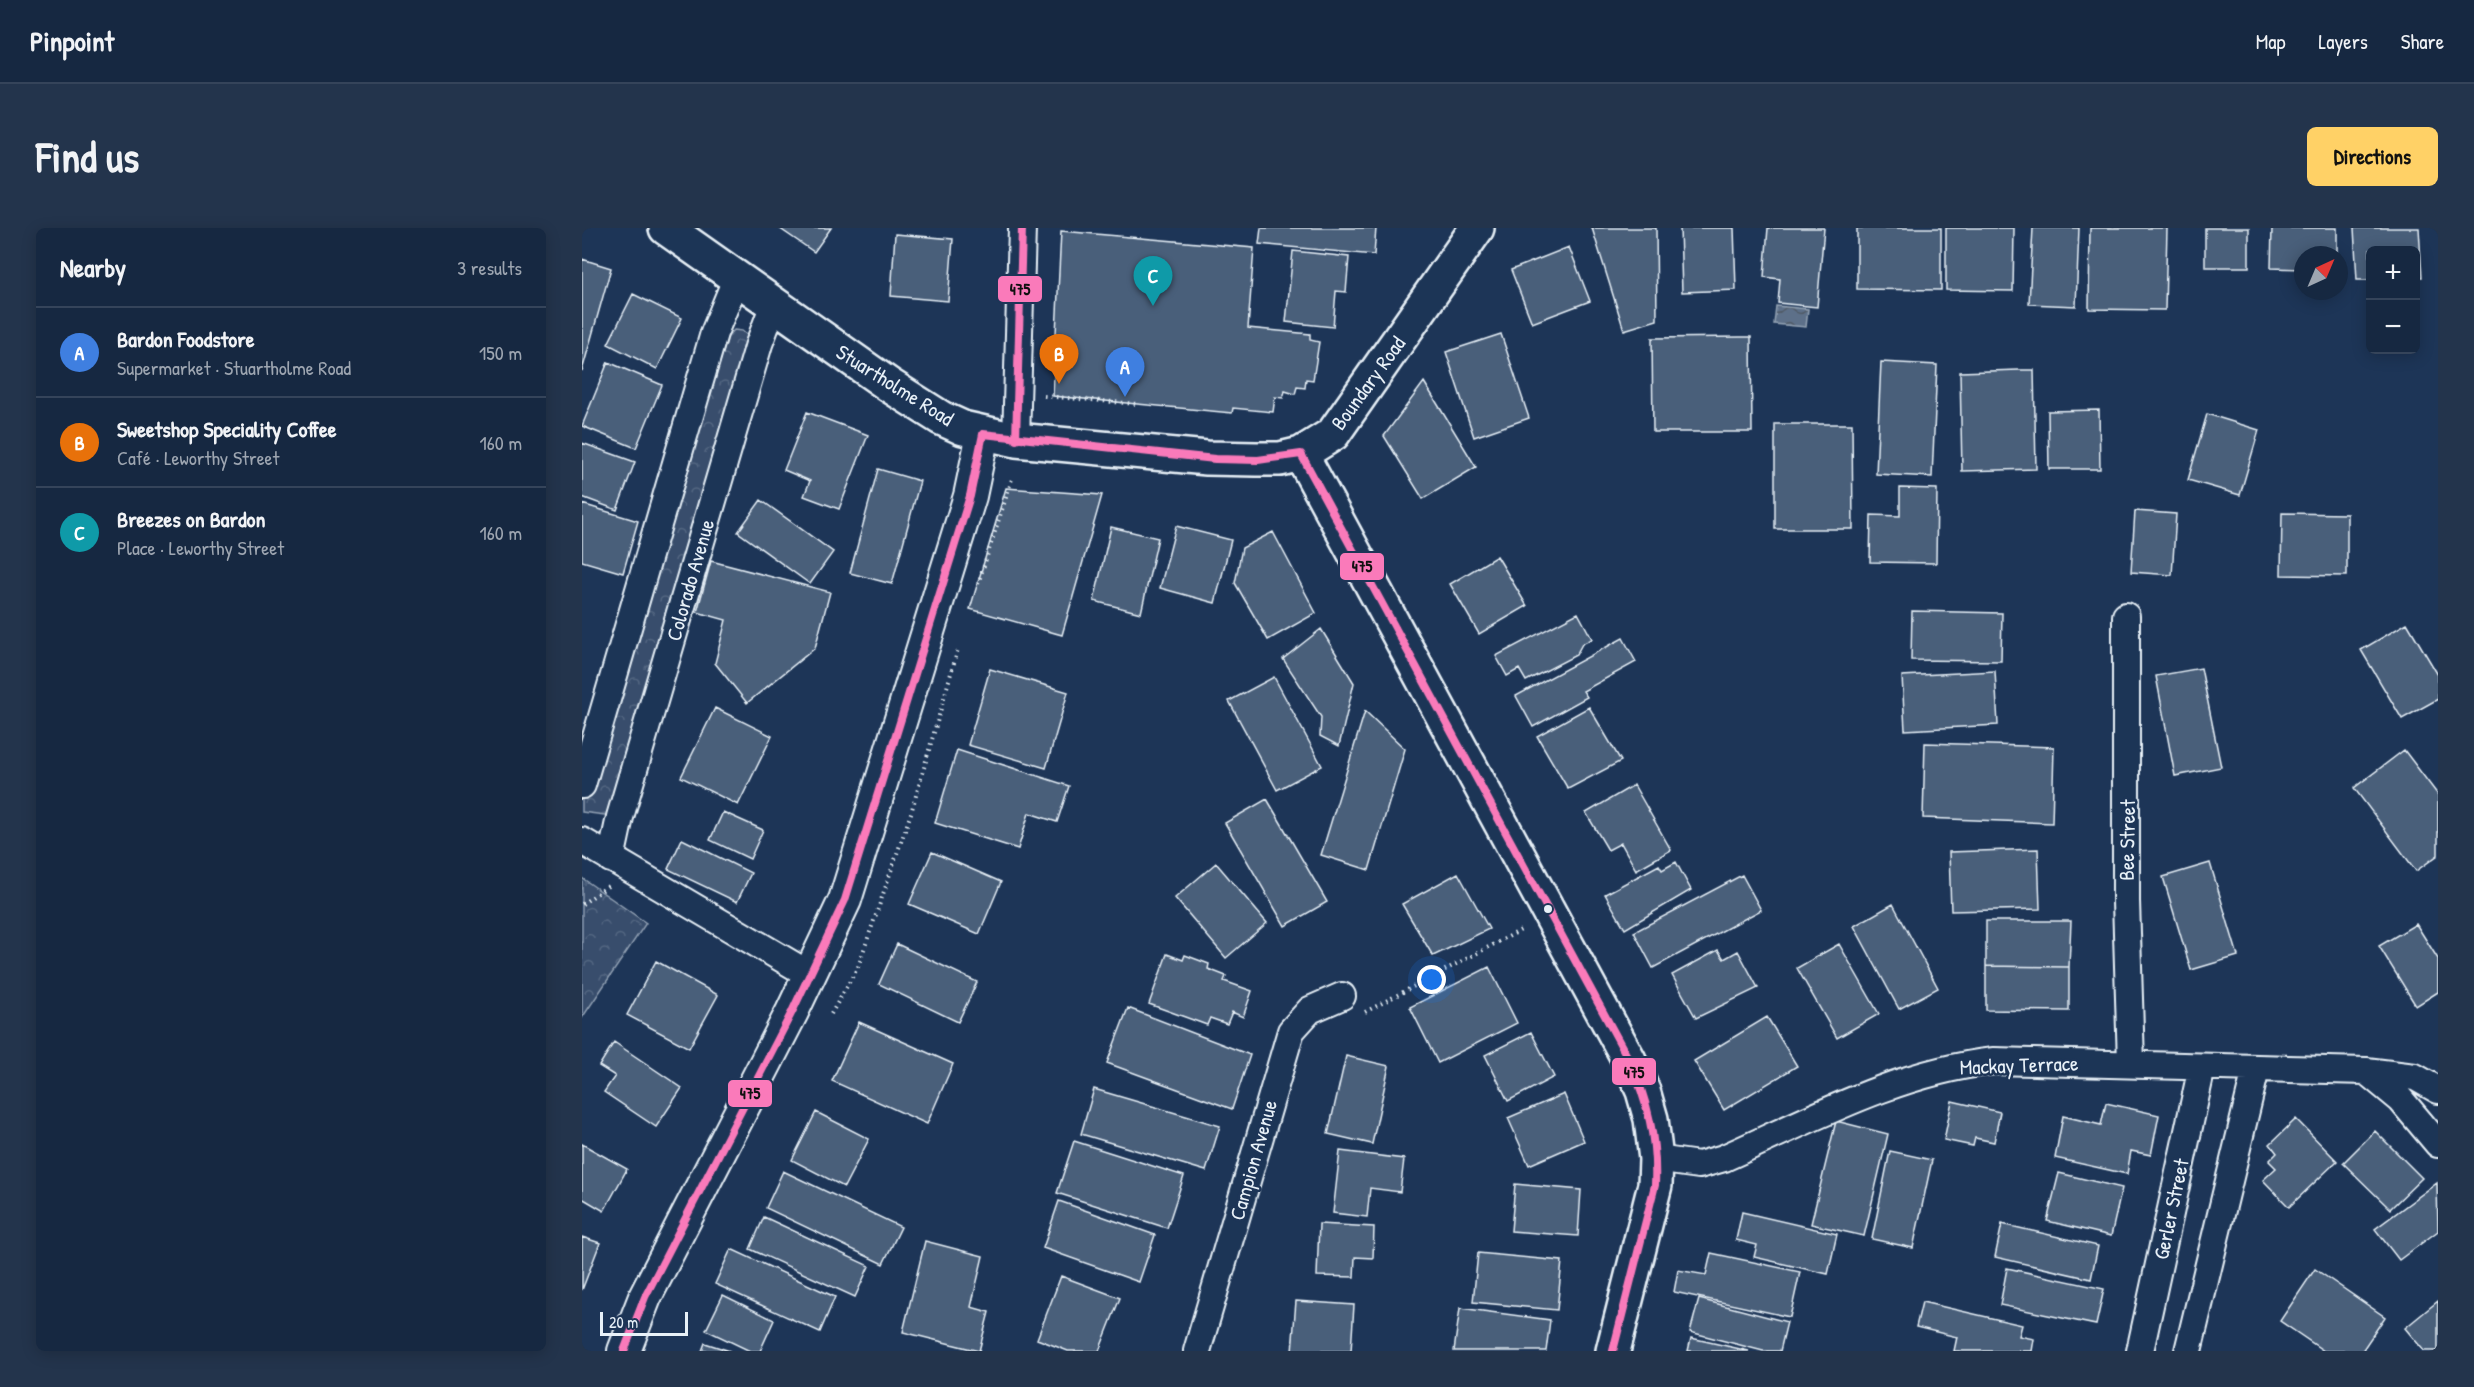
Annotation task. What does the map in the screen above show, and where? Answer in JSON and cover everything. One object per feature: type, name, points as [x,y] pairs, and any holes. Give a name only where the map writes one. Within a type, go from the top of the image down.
[{"type":"main road","name":"Stuartholme Road","points":[[666,228],[916,403],[941,418],[983,434],[1016,440],[1208,458],[1280,459],[1301,454]]},
{"type":"main road","name":"Boundary Road","points":[[1301,454],[1316,447],[1335,430],[1477,228]]},
{"type":"main road","points":[[1301,454],[1636,1074],[1648,1106],[1656,1159],[1651,1203],[1613,1351]]},
{"type":"street","points":[[1016,440],[1022,228]]},
{"type":"street","points":[[582,785],[714,333],[737,277]]},
{"type":"street","name":"Colorado Avenue","points":[[611,859],[620,817],[759,344],[774,304]]},
{"type":"street","points":[[624,1351],[645,1297],[670,1245],[810,975],[851,879],[970,496],[983,434]]},
{"type":"street","name":"Bee Street","points":[[2126,616],[2126,901],[2131,1063]]},
{"type":"street","points":[[582,841],[810,975]]},
{"type":"street","name":"Campion Avenue","points":[[1197,1351],[1287,1041],[1296,1023],[1303,1016],[1342,996]]},
{"type":"street","name":"Mackay Terrace","points":[[1656,1159],[1699,1165],[1724,1158],[1892,1083],[1949,1067],[2012,1061],[2366,1071],[2415,1077],[2438,1090]]},
{"type":"street","name":"Gerler Street","points":[[2140,1351],[2202,1067]]},
{"type":"street","points":[[2188,1351],[2256,1069]]},
{"type":"street","points":[[2366,1071],[2401,1100],[2438,1144]]},
{"type":"path","points":[[1044,396],[1137,404]]},
{"type":"path","points":[[976,589],[1012,479]]},
{"type":"path","points":[[831,1014],[858,967],[911,813],[959,644]]},
{"type":"path","points":[[1355,1018],[1550,915]]},
{"type":"green space","points":[[734,330],[742,331],[748,336],[747,348],[620,817],[582,812],[582,788],[728,337]]},
{"type":"green space","points":[[582,878],[646,923],[582,1018]]},
{"type":"water","points":[[1776,306],[1808,309],[1806,327],[1774,324]]},
{"type":"building","points":[[779,228],[831,228],[814,252]]},
{"type":"building","points":[[1261,228],[1376,228],[1374,255],[1259,244]]},
{"type":"building","points":[[1592,228],[1656,228],[1657,320],[1624,330]]},
{"type":"building","points":[[1680,228],[1734,228],[1736,290],[1682,292]]},
{"type":"building","points":[[1768,228],[1824,228],[1817,307],[1778,303],[1780,279],[1764,277]]},
{"type":"building","points":[[1857,228],[1941,228],[1941,290],[1857,289]]},
{"type":"building","points":[[1946,228],[2014,228],[2013,291],[1946,290]]},
{"type":"building","points":[[2033,228],[2079,228],[2076,306],[2029,304]]},
{"type":"building","points":[[2090,228],[2167,228],[2165,310],[2089,309]]},
{"type":"building","points":[[2205,228],[2249,228],[2249,267],[2205,267]]},
{"type":"building","points":[[2272,228],[2337,228],[2337,246],[2294,246],[2294,269],[2271,268]]},
{"type":"building","points":[[2354,228],[2419,228],[2422,277],[2420,277],[2420,246],[2366,246],[2366,280],[2357,280]]},
{"type":"building","points":[[1061,231],[1254,248],[1248,328],[1310,334],[1310,340],[1319,342],[1313,380],[1306,379],[1305,388],[1297,387],[1295,394],[1285,391],[1283,398],[1275,397],[1273,412],[1233,408],[1232,413],[1053,396]]},
{"type":"building","points":[[895,234],[953,239],[948,301],[891,296]]},
{"type":"building","points":[[1569,247],[1590,301],[1532,323],[1511,270]]},
{"type":"building","points":[[1293,251],[1349,257],[1346,292],[1336,291],[1333,327],[1286,322]]},
{"type":"building","points":[[582,259],[611,268],[582,371]]},
{"type":"building","points":[[633,294],[682,318],[657,369],[608,344]]},
{"type":"building","points":[[1501,334],[1529,418],[1474,437],[1446,352]]},
{"type":"building","points":[[1751,337],[1752,432],[1653,432],[1652,338]]},
{"type":"building","points":[[608,362],[662,385],[636,448],[582,426]]},
{"type":"building","points":[[1881,362],[1937,365],[1932,477],[1876,474]]},
{"type":"building","points":[[2034,370],[2036,469],[1962,471],[1960,372]]},
{"type":"building","points":[[1424,382],[1476,467],[1423,499],[1384,436]]},
{"type":"building","points":[[2099,410],[2100,469],[2049,469],[2048,411]]},
{"type":"building","points":[[807,412],[868,435],[839,509],[804,496],[810,481],[784,470]]},
{"type":"building","points":[[2207,414],[2259,430],[2240,495],[2188,480]]},
{"type":"building","points":[[1775,424],[1852,424],[1853,529],[1775,529]]},
{"type":"building","points":[[582,443],[635,462],[617,510],[582,497]]},
{"type":"building","points":[[878,469],[920,481],[892,584],[850,573]]},
{"type":"building","points":[[1006,488],[1102,495],[1062,635],[970,609]]},
{"type":"building","points":[[1900,488],[1937,489],[1936,563],[1870,562],[1871,515],[1900,516]]},
{"type":"building","points":[[761,500],[833,552],[810,584],[738,532]]},
{"type":"building","points":[[582,504],[638,521],[623,573],[582,561]]},
{"type":"building","points":[[2135,511],[2176,514],[2172,575],[2131,572]]},
{"type":"building","points":[[2282,513],[2347,514],[2347,576],[2281,575]]},
{"type":"building","points":[[1176,526],[1231,540],[1215,603],[1160,588]]},
{"type":"building","points":[[1111,527],[1158,538],[1141,613],[1094,601]]},
{"type":"building","points":[[1273,532],[1316,613],[1268,640],[1235,583],[1242,548]]},
{"type":"building","points":[[1497,556],[1527,606],[1479,634],[1450,584]]},
{"type":"building","points":[[711,561],[830,592],[815,648],[747,703],[715,663],[726,620],[697,612]]},
{"type":"building","points":[[1912,611],[2002,613],[2001,661],[1911,660]]},
{"type":"building","points":[[1578,613],[1592,639],[1582,644],[1576,655],[1526,681],[1519,669],[1507,676],[1496,656]]},
{"type":"building","points":[[2407,623],[2438,675],[2438,699],[2402,719],[2361,650]]},
{"type":"building","points":[[1321,629],[1354,683],[1339,746],[1320,736],[1321,717],[1283,659]]},
{"type":"building","points":[[1623,638],[1636,662],[1583,691],[1587,697],[1533,727],[1516,696]]},
{"type":"building","points":[[2201,668],[2221,767],[2175,776],[2156,676]]},
{"type":"building","points":[[990,669],[1068,692],[1046,768],[968,745]]},
{"type":"building","points":[[1995,671],[1998,725],[1905,730],[1902,676]]},
{"type":"building","points":[[1274,677],[1322,766],[1277,790],[1229,701]]},
{"type":"building","points":[[1589,707],[1621,761],[1568,789],[1537,736]]},
{"type":"building","points":[[715,708],[772,736],[738,805],[681,777]]},
{"type":"building","points":[[1365,711],[1405,749],[1369,870],[1321,855]]},
{"type":"building","points":[[1925,743],[2054,747],[2052,823],[1923,818]]},
{"type":"building","points":[[957,750],[1069,786],[1057,822],[1029,813],[1018,849],[935,823]]},
{"type":"building","points":[[2404,750],[2438,795],[2438,855],[2416,871],[2354,788]]},
{"type":"building","points":[[1634,785],[1671,850],[1636,870],[1621,843],[1608,850],[1586,813]]},
{"type":"building","points":[[1267,799],[1327,902],[1285,926],[1225,823]]},
{"type":"building","points":[[723,812],[763,830],[750,859],[710,840]]},
{"type":"building","points":[[682,839],[751,873],[737,902],[668,869]]},
{"type":"building","points":[[2038,849],[2040,909],[1951,911],[1949,852]]},
{"type":"building","points":[[932,852],[1001,882],[979,934],[909,904]]},
{"type":"building","points":[[1676,862],[1691,890],[1625,929],[1605,894],[1659,865],[1662,870]]},
{"type":"building","points":[[1216,863],[1267,923],[1226,958],[1175,898]]},
{"type":"building","points":[[2210,863],[2238,956],[2191,970],[2163,877]]},
{"type":"building","points":[[1458,873],[1489,929],[1433,956],[1402,904]]},
{"type":"building","points":[[1742,875],[1761,910],[1653,968],[1634,932]]},
{"type":"building","points":[[1893,904],[1938,988],[1899,1009],[1854,926]]},
{"type":"building","points":[[1986,921],[2071,921],[2069,967],[1986,966]]},
{"type":"building","points":[[2416,924],[2438,959],[2438,992],[2416,1006],[2379,946]]},
{"type":"building","points":[[897,944],[977,982],[958,1022],[879,984]]},
{"type":"building","points":[[1839,944],[1879,1014],[1837,1038],[1797,968]]},
{"type":"building","points":[[1718,950],[1724,959],[1738,951],[1758,988],[1696,1018],[1672,975]]},
{"type":"building","points":[[1167,954],[1183,960],[1185,955],[1209,964],[1208,969],[1226,976],[1224,981],[1252,991],[1243,1017],[1232,1012],[1227,1024],[1210,1018],[1207,1025],[1149,1004]]},
{"type":"building","points":[[656,961],[718,995],[689,1048],[627,1015]]},
{"type":"building","points":[[1986,966],[2069,967],[2069,1011],[1986,1010]]},
{"type":"building","points":[[1489,967],[1517,1023],[1438,1063],[1410,1007]]},
{"type":"building","points":[[1128,1008],[1250,1055],[1232,1109],[1107,1063]]},
{"type":"building","points":[[1767,1017],[1797,1066],[1724,1110],[1694,1061]]},
{"type":"building","points":[[859,1022],[953,1064],[927,1124],[832,1081]]},
{"type":"building","points":[[1531,1032],[1554,1077],[1508,1101],[1485,1055]]},
{"type":"building","points":[[614,1042],[682,1088],[656,1127],[604,1092],[615,1076],[599,1066]]},
{"type":"building","points":[[1346,1056],[1389,1066],[1372,1144],[1328,1134]]},
{"type":"building","points":[[1094,1089],[1220,1126],[1206,1171],[1081,1134]]},
{"type":"building","points":[[1564,1094],[1584,1141],[1529,1165],[1508,1118]]},
{"type":"building","points":[[1952,1101],[2000,1112],[1994,1142],[1975,1138],[1973,1146],[1944,1140]]},
{"type":"building","points":[[2106,1103],[2159,1115],[2151,1155],[2131,1151],[2127,1174],[2055,1158],[2063,1116],[2101,1125]]},
{"type":"building","points":[[816,1112],[869,1139],[844,1187],[792,1160]]},
{"type":"building","points":[[2296,1119],[2337,1161],[2289,1207],[2263,1180],[2276,1168],[2269,1161],[2277,1153],[2270,1144]]},
{"type":"building","points":[[1836,1121],[1888,1134],[1864,1236],[1811,1224]]},
{"type":"building","points":[[2375,1131],[2422,1178],[2390,1209],[2343,1163]]},
{"type":"building","points":[[1074,1141],[1184,1176],[1167,1228],[1057,1193]]},
{"type":"building","points":[[582,1144],[627,1169],[604,1211],[582,1198]]},
{"type":"building","points":[[1340,1151],[1404,1159],[1400,1192],[1370,1188],[1367,1217],[1333,1213]]},
{"type":"building","points":[[1890,1151],[1932,1160],[1913,1248],[1872,1239]]},
{"type":"building","points":[[783,1171],[901,1227],[883,1264],[766,1208]]},
{"type":"building","points":[[2059,1173],[2122,1188],[2111,1236],[2047,1221]]},
{"type":"building","points":[[2437,1183],[2438,1231],[2399,1260],[2375,1229]]},
{"type":"building","points":[[1515,1184],[1581,1190],[1578,1236],[1511,1231]]},
{"type":"building","points":[[1059,1201],[1155,1235],[1139,1282],[1043,1248]]},
{"type":"building","points":[[1742,1212],[1837,1234],[1828,1274],[1754,1257],[1757,1245],[1736,1240]]},
{"type":"building","points":[[764,1217],[869,1266],[855,1297],[750,1249]]},
{"type":"building","points":[[1319,1224],[1374,1227],[1373,1258],[1355,1257],[1354,1277],[1317,1276]]},
{"type":"building","points":[[2002,1224],[2098,1246],[2091,1279],[1995,1257]]},
{"type":"building","points":[[582,1237],[600,1243],[582,1290]]},
{"type":"building","points":[[925,1241],[983,1256],[971,1307],[989,1312],[979,1351],[903,1332]]},
{"type":"building","points":[[731,1249],[835,1297],[820,1332],[715,1284]]},
{"type":"building","points":[[1478,1253],[1562,1261],[1557,1310],[1473,1302]]},
{"type":"building","points":[[1711,1253],[1800,1272],[1790,1317],[1674,1292],[1678,1270],[1706,1275]]},
{"type":"building","points":[[2007,1268],[2104,1289],[2096,1325],[2000,1305]]},
{"type":"building","points":[[2315,1269],[2385,1317],[2362,1351],[2324,1351],[2280,1321]]},
{"type":"building","points":[[1061,1276],[1120,1298],[1099,1351],[1068,1351],[1037,1339]]},
{"type":"building","points":[[723,1295],[774,1320],[760,1351],[750,1351],[706,1330]]},
{"type":"building","points":[[1699,1299],[1787,1322],[1780,1351],[1763,1351],[1690,1332]]},
{"type":"building","points":[[1296,1301],[1354,1305],[1351,1351],[1292,1351]]},
{"type":"building","points":[[2438,1301],[2438,1351],[2424,1351],[2405,1328]]},
{"type":"building","points":[[1922,1302],[2022,1325],[2019,1336],[2034,1339],[2032,1351],[1954,1351],[1957,1337],[1916,1327]]},
{"type":"building","points":[[1460,1308],[1550,1320],[1546,1351],[1454,1351]]},
{"type":"building","points":[[1691,1338],[1749,1351],[1688,1351]]},
{"type":"building","points":[[705,1343],[730,1351],[702,1351]]},
{"type":"transit line","name":"475","points":[[1016,440],[1022,228]]},
{"type":"transit line","name":"475","points":[[624,1351],[645,1297],[792,1012],[845,900],[970,496],[983,434],[1215,459],[1258,460],[1301,454],[1629,1060],[1641,1090],[1653,1136],[1655,1185],[1613,1351]]},
{"type":"place","name":"Breezes on Bardon","points":[[1153,306]]},
{"type":"place","name":"Sweetshop Speciality Coffee","points":[[1059,384]]},
{"type":"place","name":"Bardon Foodstore","points":[[1125,397]]}]
